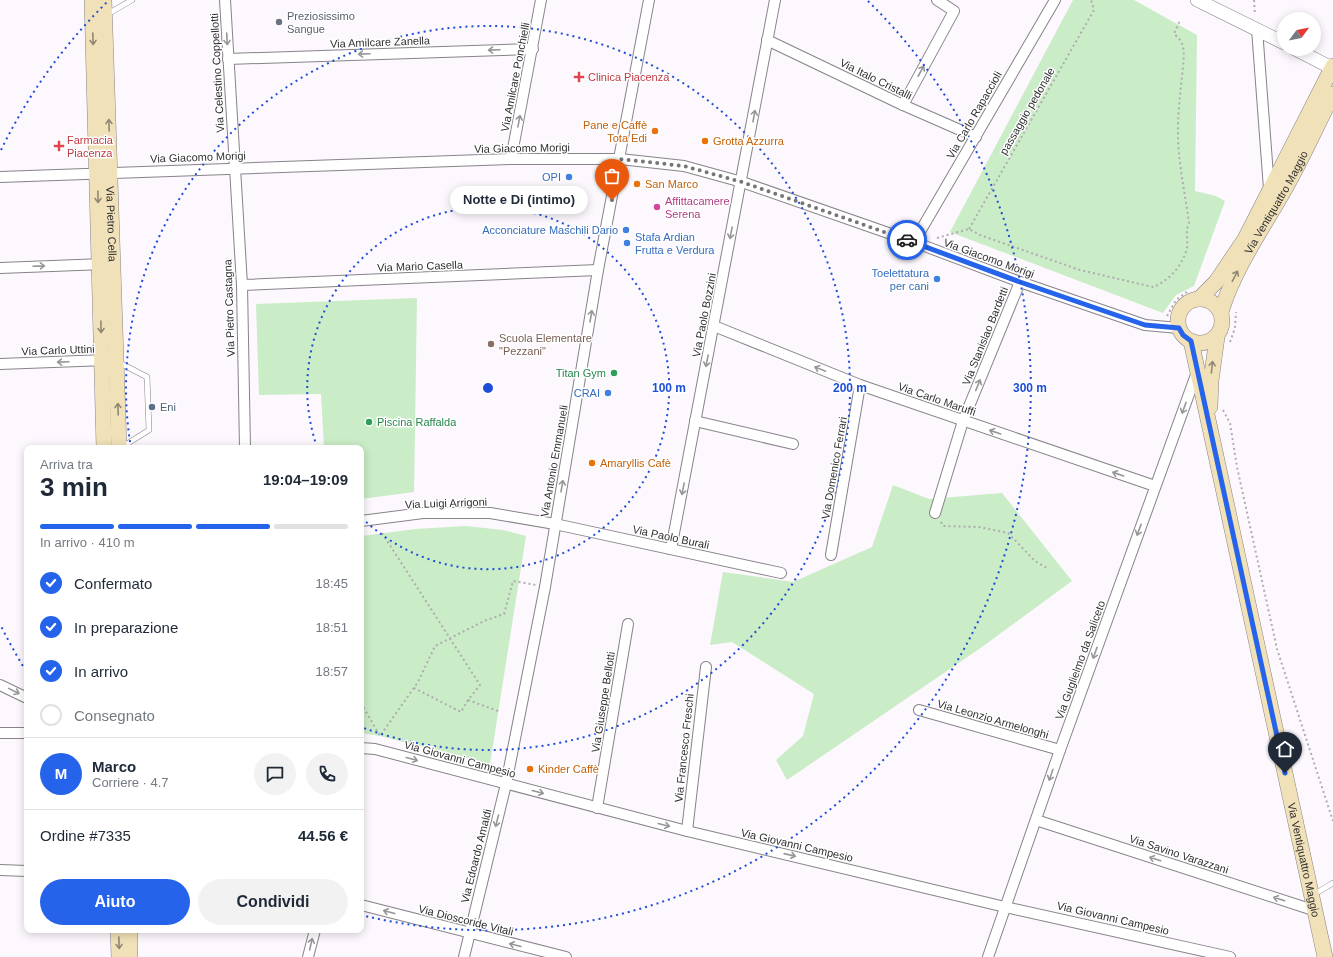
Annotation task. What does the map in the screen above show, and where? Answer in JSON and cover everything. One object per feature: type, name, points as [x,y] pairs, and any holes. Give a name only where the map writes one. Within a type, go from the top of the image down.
[{"type":"main road","name":"Via Pietro Cella","points":[[92,0],[104,173]]},
{"type":"main road","name":"Via Pietro Cella","points":[[104,0],[104,173],[109,360],[104,445]]},
{"type":"main road","name":"Via Ventiquattro Maggio","points":[[1179,328],[1178,321],[1183,307],[1196,294],[1216,282],[1238,251],[1333,73]]},
{"type":"main road","points":[[1286,186],[1289,170],[1333,73]]},
{"type":"main road","name":"Via Ventiquattro Maggio","points":[[1210,434],[1211,381],[1217,337],[1223,325],[1221,312],[1228,290],[1286,186],[1333,94]]},
{"type":"main road","points":[[1196,294],[1211,301],[1221,312]]},
{"type":"main road","points":[[1179,328],[1183,335],[1191,341],[1203,344],[1217,337]]},
{"type":"main road","name":"Via Ventiquattro Maggio","points":[[1191,341],[1210,434],[1325,957]]},
{"type":"main road","name":"Via Pietro Cella","points":[[109,360],[120,445]]},
{"type":"main road","points":[[118,933],[120,957]]},
{"type":"main road","points":[[130,933],[130,957]]},
{"type":"street","name":"Via Celestino Coppellotti","points":[[226,0],[234,168]]},
{"type":"street","name":"Via Amilcare Ponchielli","points":[[511,159],[541,0]]},
{"type":"street","name":"Via Antonio Emmanueli","points":[[506,784],[545,587],[598,270],[649,0]]},
{"type":"street","name":"Via Paolo Bozzini","points":[[671,549],[742,182],[775,0]]},
{"type":"street","points":[[903,105],[954,11],[937,0]]},
{"type":"street","name":"Via Carlo Rapaccioli","points":[[916,243],[1056,0]]},
{"type":"street","points":[[1197,0],[1277,40]]},
{"type":"street","name":"Via Ventiquattro Maggio","points":[[1257,30],[1270,191]]},
{"type":"street","name":"Via Italo Cristalli","points":[[767,40],[903,105],[976,137]]},
{"type":"street","name":"Via Amilcare Zanella","points":[[228,59],[533,48]]},
{"type":"street","points":[[1306,56],[1333,73]]},
{"type":"street","name":"Via Giacomo Morigi","points":[[0,177],[511,159],[620,159],[684,166],[742,182],[916,243],[1020,282],[1145,325],[1179,328]]},
{"type":"street","name":"Via Pietro Castagna","points":[[234,168],[242,285],[245,445]]},
{"type":"street","points":[[0,268],[106,264]]},
{"type":"street","name":"Via Mario Casella","points":[[242,285],[598,270]]},
{"type":"street","name":"Via Stanislao Bardetti","points":[[935,513],[963,421],[1020,282]]},
{"type":"street","name":"Via Carlo Maruffi","points":[[714,326],[860,385],[1155,486]]},
{"type":"street","name":"Via Carlo Uttini","points":[[0,364],[109,360]]},
{"type":"street","name":"Via Guglielmo da Saliceto","points":[[988,957],[1060,750],[1197,372]]},
{"type":"street","name":"Via Domenico Ferrari","points":[[831,555],[860,385]]},
{"type":"street","points":[[696,421],[794,444]]},
{"type":"street","name":"Via Luigi Arrigoni","points":[[364,521],[423,513],[490,513],[555,524]]},
{"type":"street","name":"Via Paolo Burali","points":[[555,524],[781,573]]},
{"type":"street","name":"Via Giuseppe Bellotti","points":[[597,808],[628,624]]},
{"type":"street","name":"Via Francesco Freschi","points":[[687,831],[706,667]]},
{"type":"street","points":[[0,685],[24,697]]},
{"type":"street","name":"Via Leonzio Armelonghi","points":[[919,710],[1060,750]]},
{"type":"street","points":[[0,733],[24,733]]},
{"type":"street","name":"Via Giovanni Campesio","points":[[364,748],[375,749],[687,831],[1005,907],[1230,957]]},
{"type":"street","name":"Via Edoardo Amaldi","points":[[464,957],[506,784]]},
{"type":"street","name":"Via Savino Varazzani","points":[[1036,820],[1316,911]]},
{"type":"street","points":[[0,870],[24,871]]},
{"type":"street","name":"Via Dioscoride Vitali","points":[[364,906],[540,954],[566,957]]},
{"type":"street","points":[[308,957],[314,933]]},
{"type":"lane","points":[[105,16],[132,0]]},
{"type":"lane","points":[[109,360],[147,377],[149,430],[125,445]]},
{"type":"lane","points":[[1312,895],[1333,883]]},
{"type":"path","name":"passaggio pedonale","points":[[969,229],[1094,10],[1091,0]]},
{"type":"path","points":[[916,243],[969,229],[1080,270],[1152,287],[1161,284],[1174,273],[1187,246],[1186,229],[1189,223],[1179,152],[1178,112],[1185,58],[1184,48],[1180,40],[1174,34],[1180,20]]},
{"type":"path","points":[[1163,326],[1168,313],[1176,300],[1196,294]]},
{"type":"path","points":[[1223,410],[1230,423],[1237,467],[1277,649],[1333,821]]},
{"type":"path","points":[[935,513],[943,526],[979,527],[1008,533],[1035,561],[1047,568]]},
{"type":"path","points":[[382,533],[480,685],[461,712],[414,688]]},
{"type":"path","points":[[364,708],[380,736],[414,688],[435,646],[484,621],[504,614],[513,582],[545,587]]},
{"type":"path","points":[[468,700],[498,711]]},
{"type":"green space","points":[[1073,0],[1134,0],[1197,35],[1195,191],[1216,196],[1225,201],[1194,286],[1176,295],[1163,313],[950,232]]},
{"type":"green space","name":"Piscina Raffalda","points":[[417,298],[414,492],[364,499],[364,445],[324,445],[321,394],[259,395],[256,304]]},
{"type":"green space","points":[[893,485],[929,499],[1002,493],[1072,581],[982,647],[787,780],[776,760],[803,736],[814,694],[732,642],[710,645],[723,572],[793,582],[872,547]]},
{"type":"green space","points":[[466,526],[503,530],[526,536],[490,764],[380,736],[364,733],[364,536],[416,529]]},
{"type":"way so far","points":[[612,200],[620,159],[684,166],[742,182],[907,240]]},
{"type":"place","name":"Preziosissimo Sangue","points":[[279,22]]},
{"type":"place","name":"Clinica Piacenza","points":[[579,77]]},
{"type":"place","name":"Pane e Caffè Tota Edi","points":[[655,131]]},
{"type":"place","name":"Grotta Azzurra","points":[[705,141]]},
{"type":"place","name":"Farmacia Piacenza","points":[[59,146]]},
{"type":"place","name":"OPI","points":[[569,177]]},
{"type":"place","name":"San Marco","points":[[637,184]]},
{"type":"place","name":"Notte e Di (intimo)","points":[[612,200]]},
{"type":"place","name":"Affittacamere Serena","points":[[657,207]]},
{"type":"place","name":"Acconciature Maschili Dario","points":[[626,230]]},
{"type":"place","name":"Stafa Ardian Frutta e Verdura","points":[[627,243]]},
{"type":"place","name":"Toelettatura per cani","points":[[937,279]]},
{"type":"place","name":"Scuola Elementare \"Pezzani\"","points":[[491,344]]},
{"type":"place","name":"Titan Gym","points":[[614,373]]},
{"type":"place","name":"CRAI","points":[[608,393]]},
{"type":"place","name":"Eni","points":[[152,407]]},
{"type":"place","name":"Piscina Raffalda","points":[[369,422]]},
{"type":"place","name":"Amaryllis Cafè","points":[[592,463]]},
{"type":"place","name":"Kinder Caffè","points":[[530,769]]},
{"type":"route","points":[[907,240],[1020,282],[1145,325],[1179,328],[1183,335],[1191,341],[1210,434],[1285,773]]}]
